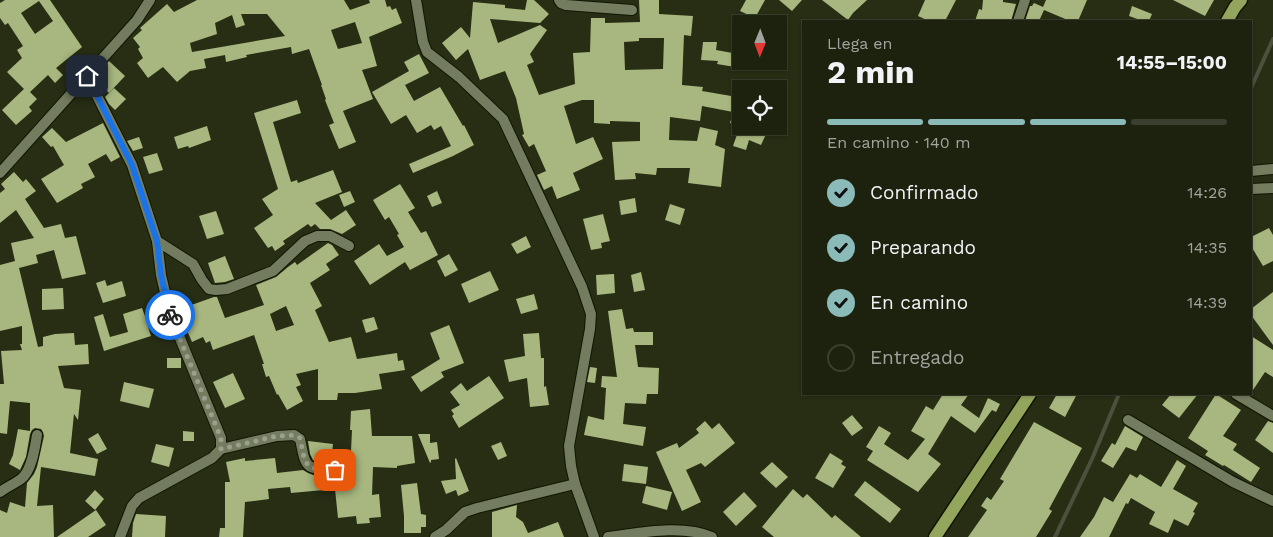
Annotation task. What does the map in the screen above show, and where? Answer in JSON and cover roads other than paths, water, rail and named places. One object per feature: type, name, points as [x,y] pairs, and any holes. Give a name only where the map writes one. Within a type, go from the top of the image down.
[{"type":"main road","points":[[1228,20],[1241,0]]},
{"type":"main road","points":[[1236,20],[1245,0]]},
{"type":"main road","points":[[935,537],[1029,395]]},
{"type":"street","points":[[0,173],[137,20],[150,0]]},
{"type":"street","points":[[416,0],[423,42],[427,52],[459,77],[503,119],[582,287],[591,314],[569,446],[575,484],[594,537]]},
{"type":"street","points":[[559,0],[566,5],[632,10]]},
{"type":"street","points":[[1018,20],[1025,0]]},
{"type":"street","points":[[87,76],[132,165],[157,241],[161,275],[170,314],[221,438],[221,449]]},
{"type":"street","points":[[1252,171],[1273,169]]},
{"type":"street","points":[[1252,189],[1273,188]]},
{"type":"street","points":[[157,241],[193,264],[209,289],[216,290],[227,289],[273,271],[305,241],[317,236],[330,236],[349,246]]},
{"type":"street","points":[[1238,395],[1273,416]]},
{"type":"street","points":[[1128,420],[1233,482],[1273,501]]},
{"type":"street","points":[[0,492],[22,479],[34,453],[37,434]]},
{"type":"street","points":[[120,537],[132,506],[138,498],[212,458],[221,449],[277,436],[294,435],[300,438],[305,461],[310,466],[316,469],[335,470]]},
{"type":"street","points":[[435,537],[446,530],[465,512],[575,484]]},
{"type":"street","points":[[608,537],[645,532],[687,530],[701,532],[712,537]]},
{"type":"waterway","points":[[1252,86],[1273,39]]},
{"type":"waterway","points":[[1055,537],[1092,459],[1119,395]]}]
